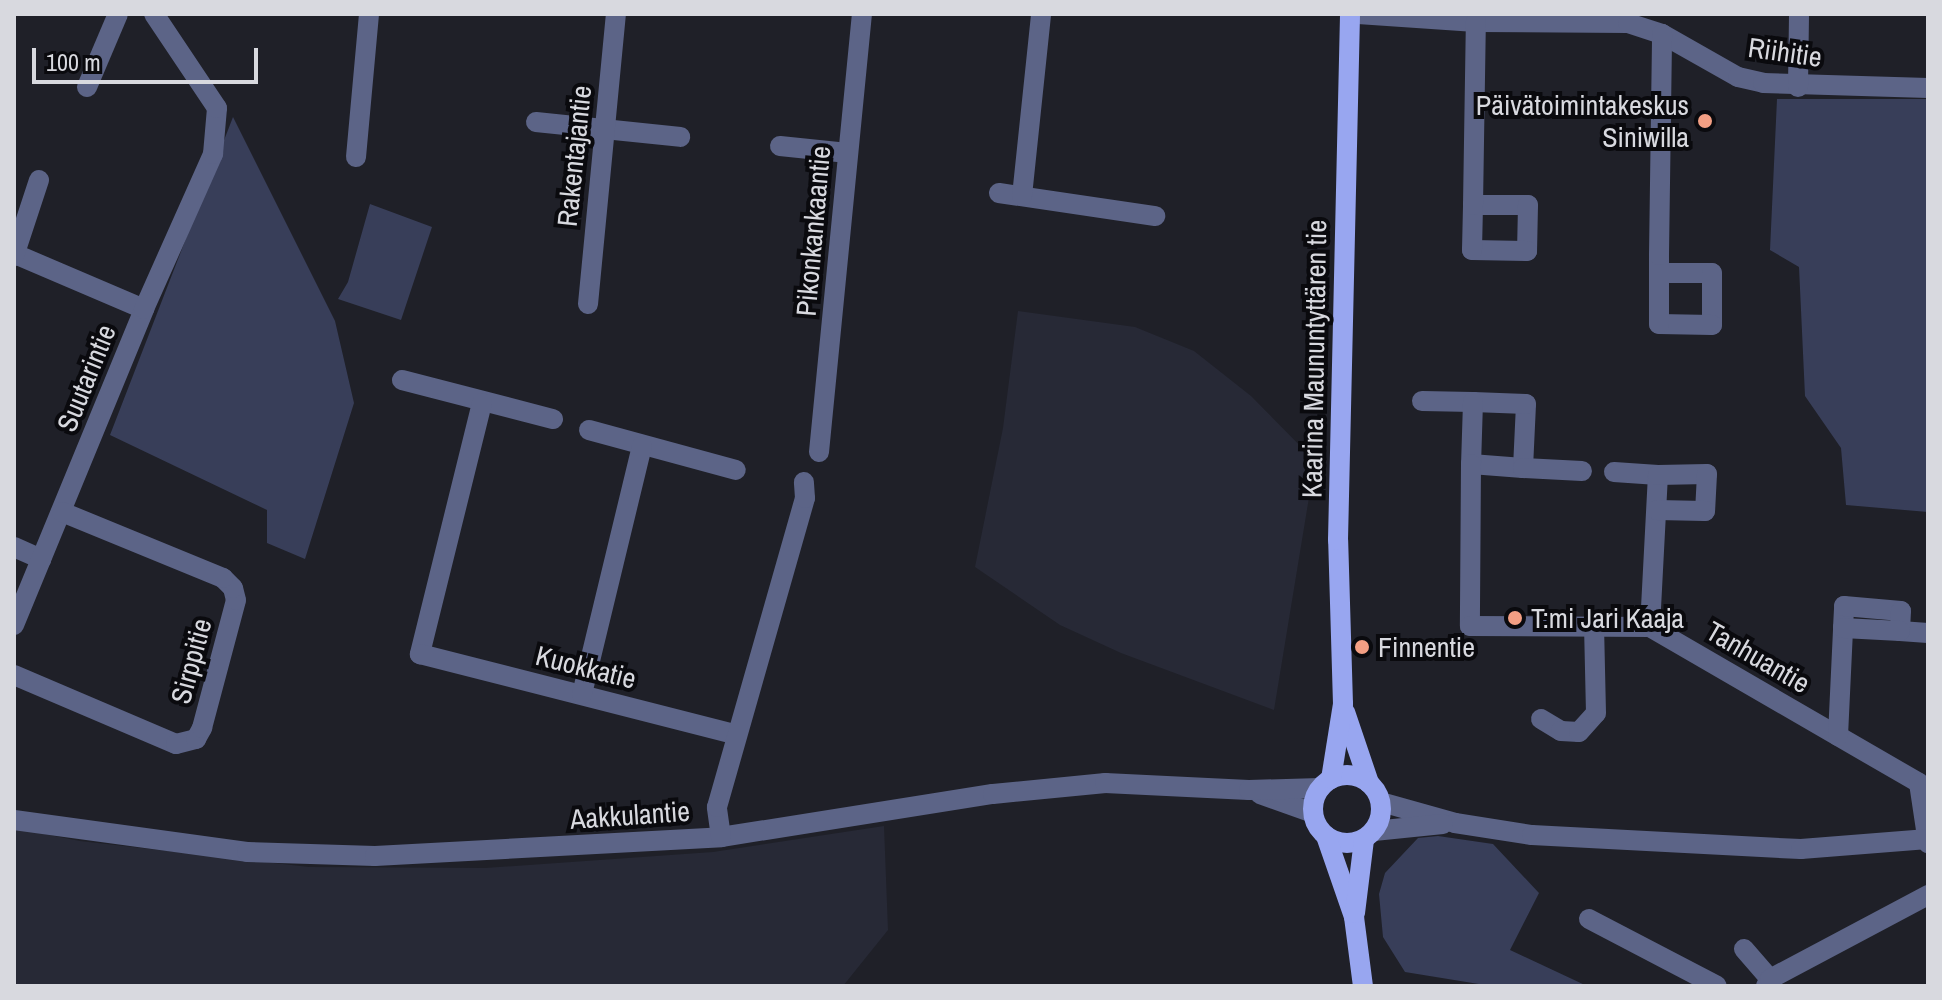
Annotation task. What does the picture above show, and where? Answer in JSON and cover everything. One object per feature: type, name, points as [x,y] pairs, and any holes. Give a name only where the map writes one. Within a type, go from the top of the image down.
[{"type":"main road","name":"Kaarina Maununtyttären tie","points":[[1326,784],[1343,704],[1338,540],[1350,14]]},
{"type":"main road","name":"Kaarina Maununtyttären tie","points":[[1343,704],[1369,783]]},
{"type":"main road","points":[[1354,917],[1369,835],[1379,822],[1381,802],[1369,783],[1350,775],[1326,784],[1313,813],[1326,836],[1354,917],[1363,986]]},
{"type":"main road","points":[[1326,836],[1344,844],[1369,835]]},
{"type":"street","points":[[87,87],[118,14]]},
{"type":"street","name":"Suutarintie","points":[[14,625],[144,309],[213,154],[217,108],[154,14]]},
{"type":"street","points":[[356,157],[369,14]]},
{"type":"street","name":"Rakentajantie","points":[[588,304],[616,14]]},
{"type":"street","name":"Pikonkankaantie","points":[[819,452],[862,14]]},
{"type":"street","points":[[1022,196],[1041,14]]},
{"type":"street","name":"Riihitie","points":[[1358,14],[1476,22],[1628,23],[1662,34],[1738,77],[1798,87],[1928,88]]},
{"type":"street","points":[[1798,87],[1799,14]]},
{"type":"street","points":[[1473,205],[1476,22]]},
{"type":"street","points":[[1659,273],[1662,34]]},
{"type":"street","points":[[536,122],[680,137]]},
{"type":"street","points":[[780,146],[848,153]]},
{"type":"street","points":[[39,180],[14,255],[144,309]]},
{"type":"street","points":[[999,193],[1155,216]]},
{"type":"street","points":[[402,380],[553,419]]},
{"type":"street","points":[[1422,401],[1526,404],[1523,468]]},
{"type":"street","points":[[1473,402],[1470,626],[1650,627],[1658,475]]},
{"type":"street","name":"Kuokkatie","points":[[482,403],[420,654],[737,735]]},
{"type":"street","points":[[589,430],[736,470]]},
{"type":"street","points":[[582,694],[642,446]]},
{"type":"street","points":[[1471,464],[1582,471]]},
{"type":"street","points":[[1614,472],[1707,474],[1705,511],[1657,510]]},
{"type":"street","points":[[721,837],[717,807],[805,498],[804,482]]},
{"type":"street","name":"Sirppitie","points":[[14,675],[176,744],[196,739],[202,728],[236,600],[233,588],[223,578],[62,512]]},
{"type":"street","points":[[14,547],[41,559]]},
{"type":"street","name":"Tanhuantie","points":[[1650,627],[1919,783],[1928,841]]},
{"type":"street","points":[[1541,719],[1561,731],[1579,732],[1596,713],[1594,628]]},
{"type":"street","points":[[1838,736],[1843,628],[1928,633]]},
{"type":"street","name":"Aakkulantie","points":[[14,820],[124,838],[309,855],[478,853],[721,837],[1034,789],[1105,783],[1249,790],[1326,784]]},
{"type":"street","name":"Aakkulantie","points":[[1249,790],[1313,813]]},
{"type":"street","points":[[1381,802],[1455,823],[1532,835],[1801,849],[1928,841]]},
{"type":"street","points":[[1369,835],[1455,823]]},
{"type":"street","points":[[1744,949],[1768,982],[1928,895]]},
{"type":"street","points":[[1589,919],[1717,986]]},
{"type":"shaded area","points":[[1777,99],[1928,99],[1928,512],[1846,505],[1841,448],[1805,396],[1799,267],[1770,250]]},
{"type":"shaded area","points":[[233,117],[335,321],[354,403],[305,559],[267,543],[267,510],[110,435]]},
{"type":"shaded area","points":[[370,204],[432,227],[401,320],[338,299],[348,282]]},
{"type":"shaded area","points":[[1018,311],[1135,327],[1194,351],[1251,396],[1315,461],[1274,710],[1121,653],[1060,625],[975,567],[1003,428]]},
{"type":"shaded area","points":[[884,826],[888,930],[843,986],[14,986],[14,828],[80,841],[309,867],[485,868],[713,852]]},
{"type":"shaded area","points":[[1438,836],[1493,844],[1539,893],[1510,950],[1587,986],[1491,986],[1405,972],[1383,937],[1379,894],[1385,873],[1418,838]]},
{"type":"place","name":"Päivätoimintakeskus Siniwilla","points":[[1705,121]]},
{"type":"place","name":"T:mi Jari Kaaja","points":[[1515,618]]},
{"type":"place","name":"Finnentie","points":[[1362,647]]}]
